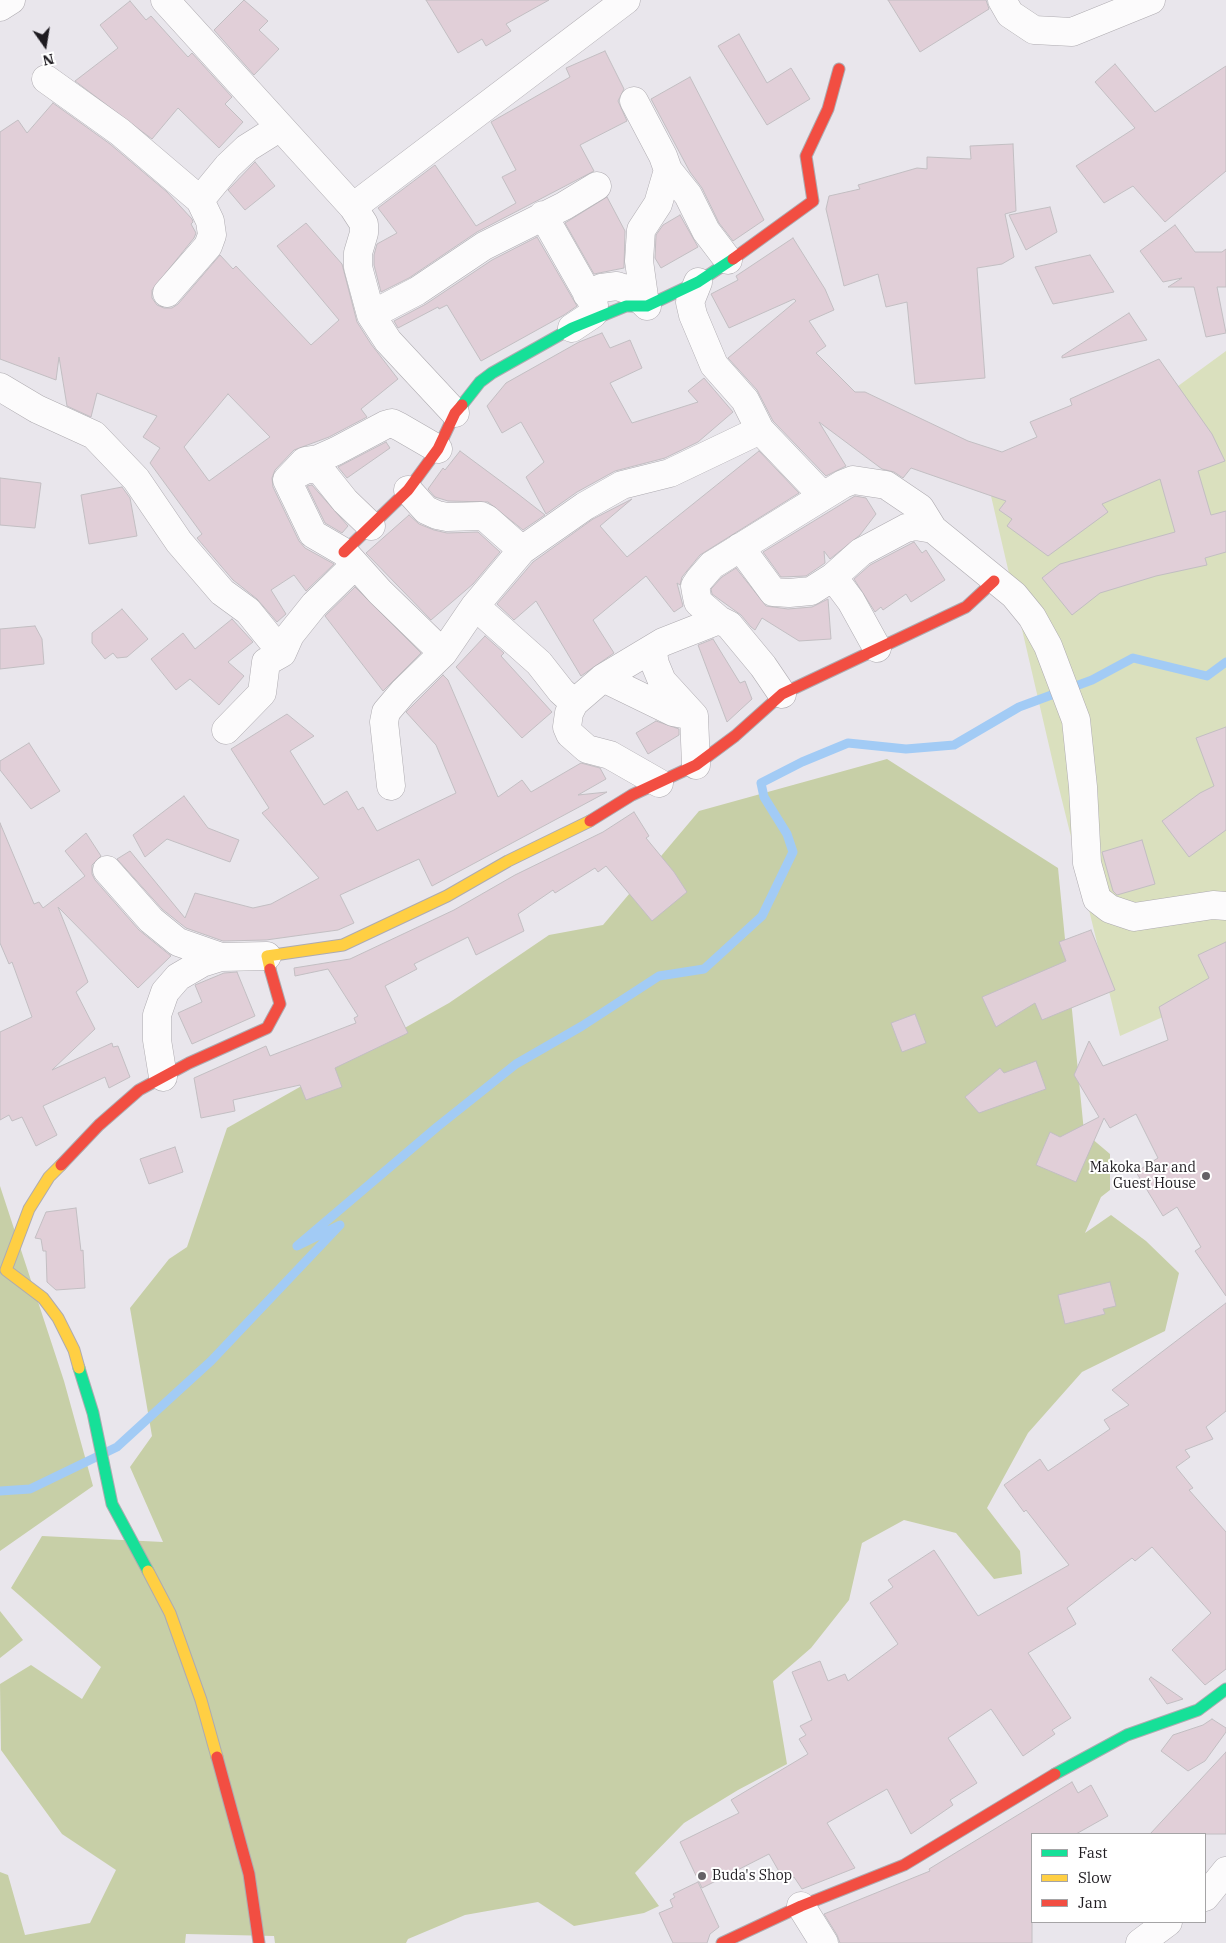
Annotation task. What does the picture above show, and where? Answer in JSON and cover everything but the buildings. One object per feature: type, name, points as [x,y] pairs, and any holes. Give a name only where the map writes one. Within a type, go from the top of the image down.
[{"type":"street","points":[[0,7],[11,0]]},
{"type":"street","points":[[164,0],[279,128],[354,207],[364,224],[364,233],[358,253],[358,268],[371,315],[388,341],[455,413]]},
{"type":"street","points":[[354,207],[626,0]]},
{"type":"street","points":[[1002,0],[1010,14],[1034,30],[1072,32],[1151,0]]},
{"type":"street","points":[[226,730],[262,693],[266,662],[282,653],[290,635],[371,526],[408,490],[438,449],[455,413],[480,382],[492,373],[572,328],[626,306],[646,305],[698,282],[728,260],[756,245],[813,200],[806,156],[828,109],[839,69]]},
{"type":"street","points":[[46,79],[120,132],[200,200],[210,221],[212,235],[208,246],[167,293]]},
{"type":"street","points":[[634,101],[664,156],[668,170],[688,195],[706,231],[728,260]]},
{"type":"street","points":[[200,200],[228,166],[247,148],[279,128]]},
{"type":"street","points":[[646,305],[639,261],[641,230],[658,204],[668,170]]},
{"type":"street","points":[[371,315],[417,291],[484,246],[564,206],[597,186]]},
{"type":"street","points":[[543,215],[595,310],[572,328]]},
{"type":"street","points":[[698,282],[690,302],[695,324],[714,365],[746,400],[760,430],[789,458],[822,495]]},
{"type":"street","points":[[587,294],[617,286],[632,292],[646,305]]},
{"type":"street","points":[[0,386],[37,409],[94,435],[136,479],[179,542],[216,585],[248,610],[282,653]]},
{"type":"street","points":[[287,480],[305,461],[318,459],[336,452],[385,424],[392,423],[438,449]]},
{"type":"street","points":[[390,786],[384,722],[386,712],[403,692],[443,653],[474,606],[522,550],[585,506],[622,485],[670,473],[722,450],[760,430]]},
{"type":"street","points":[[287,480],[303,470],[314,468],[321,471],[346,501],[371,526]]},
{"type":"street","points":[[287,480],[313,534],[349,558],[443,653]]},
{"type":"street","points":[[782,694],[764,666],[729,625],[719,620],[698,602],[695,586],[712,565],[822,495],[853,480],[886,485],[920,508],[933,529],[1014,596],[1032,617],[1048,646],[1076,720],[1083,787],[1087,863],[1097,899],[1110,909],[1134,917],[1213,905],[1226,906]]},
{"type":"street","points":[[408,490],[426,510],[437,515],[447,518],[482,516],[522,550]]},
{"type":"street","points":[[740,547],[774,592],[789,594],[811,590],[833,576],[862,552],[906,528],[915,526],[933,529]]},
{"type":"street","points":[[833,576],[851,601],[877,648]]},
{"type":"street","points":[[162,1077],[157,1040],[157,1015],[165,992],[178,977],[202,963],[221,957],[267,956],[343,945],[447,896],[508,862],[596,818],[632,795],[696,765],[735,736],[782,694],[966,607],[994,581]]},
{"type":"street","points":[[474,606],[539,663],[560,691],[574,703]]},
{"type":"street","points":[[659,783],[610,755],[587,749],[570,734],[567,727],[569,713],[574,703],[603,678],[663,642],[719,620]]},
{"type":"street","points":[[638,696],[642,655]]},
{"type":"street","points":[[642,655],[655,664],[662,681],[694,716],[696,765]]},
{"type":"street","points":[[603,678],[672,712],[694,716]]},
{"type":"street","points":[[107,870],[151,920],[178,942],[221,957]]},
{"type":"street","points":[[259,1943],[249,1874],[201,1700],[170,1614],[112,1504],[93,1412],[74,1350],[58,1318],[42,1298],[3,1276],[29,1209],[49,1177],[99,1125],[139,1090],[162,1077],[267,1028],[280,1004],[267,956]]},
{"type":"street","points":[[722,1943],[801,1906],[904,1865],[1006,1805],[1075,1760],[1127,1735],[1198,1710],[1226,1690]]},
{"type":"street","points":[[1206,1896],[1226,1871]]},
{"type":"street","points":[[801,1906],[824,1943]]},
{"type":"street","points":[[1140,1943],[1167,1923]]},
{"type":"green space","points":[[1226,351],[1226,989],[1120,1036],[1057,780],[988,483],[1063,470]]},
{"type":"green space","points":[[887,759],[1058,868],[1084,1132],[1110,1154],[1110,1190],[1101,1197],[1085,1233],[1111,1215],[1146,1241],[1179,1273],[1165,1331],[1082,1372],[1028,1433],[987,1508],[1020,1551],[1022,1574],[994,1579],[956,1533],[904,1520],[862,1543],[849,1600],[811,1648],[773,1681],[787,1764],[738,1790],[684,1823],[635,1873],[659,1906],[644,1913],[574,1926],[538,1902],[465,1915],[408,1939],[406,1943],[275,1943],[274,1936],[186,1934],[185,1943],[0,1943],[0,1872],[8,1875],[25,1935],[90,1923],[116,1870],[62,1834],[1,1750],[0,1684],[31,1665],[82,1699],[101,1667],[11,1588],[42,1536],[163,1542],[130,1467],[152,1436],[130,1308],[169,1259],[187,1247],[227,1128],[449,1003],[549,935],[603,925],[699,811]]},
{"type":"green space","points":[[0,1186],[64,1381],[93,1486],[0,1551]]},
{"type":"green space","points":[[0,1611],[23,1640],[0,1658]]},
{"type":"waterway","points":[[0,1491],[30,1489],[117,1447],[211,1361],[340,1225],[297,1246],[437,1127],[516,1064],[582,1026],[659,976],[704,969],[762,916],[793,852],[787,834],[764,797],[761,783],[802,762],[848,743],[906,749],[954,745],[1019,707],[1092,680],[1133,658],[1207,676],[1226,662]]},
{"type":"traffic: fast","points":[[462,405],[480,382],[492,373],[572,328],[626,306],[647,306],[698,282],[733,259]]},
{"type":"traffic: fast","points":[[79,1368],[93,1413],[112,1504],[148,1571]]},
{"type":"traffic: fast","points":[[1055,1774],[1127,1735],[1198,1710],[1226,1689]]},
{"type":"traffic: slow","points":[[270,969],[267,956],[343,945],[447,896],[508,861],[590,821]]},
{"type":"traffic: slow","points":[[61,1165],[49,1177],[29,1209],[6,1270],[43,1298],[58,1318],[74,1350],[79,1368]]},
{"type":"traffic: slow","points":[[148,1571],[170,1613],[201,1700],[217,1757]]},
{"type":"traffic: jam","points":[[733,259],[813,201],[806,156],[828,109],[839,69]]},
{"type":"traffic: jam","points":[[344,552],[408,490],[438,449],[455,413],[462,405]]},
{"type":"traffic: jam","points":[[590,821],[632,795],[696,765],[735,736],[782,694],[966,607],[994,581]]},
{"type":"traffic: jam","points":[[61,1165],[99,1125],[139,1090],[189,1063],[267,1028],[280,1004],[270,969]]},
{"type":"traffic: jam","points":[[217,1757],[249,1874],[259,1943]]},
{"type":"traffic: jam","points":[[722,1943],[801,1906],[904,1865],[1055,1774]]},
{"type":"place","name":"Makoka Bar and Guest House","points":[[1206,1176]]},
{"type":"place","name":"Buda's Shop","points":[[702,1876]]}]
